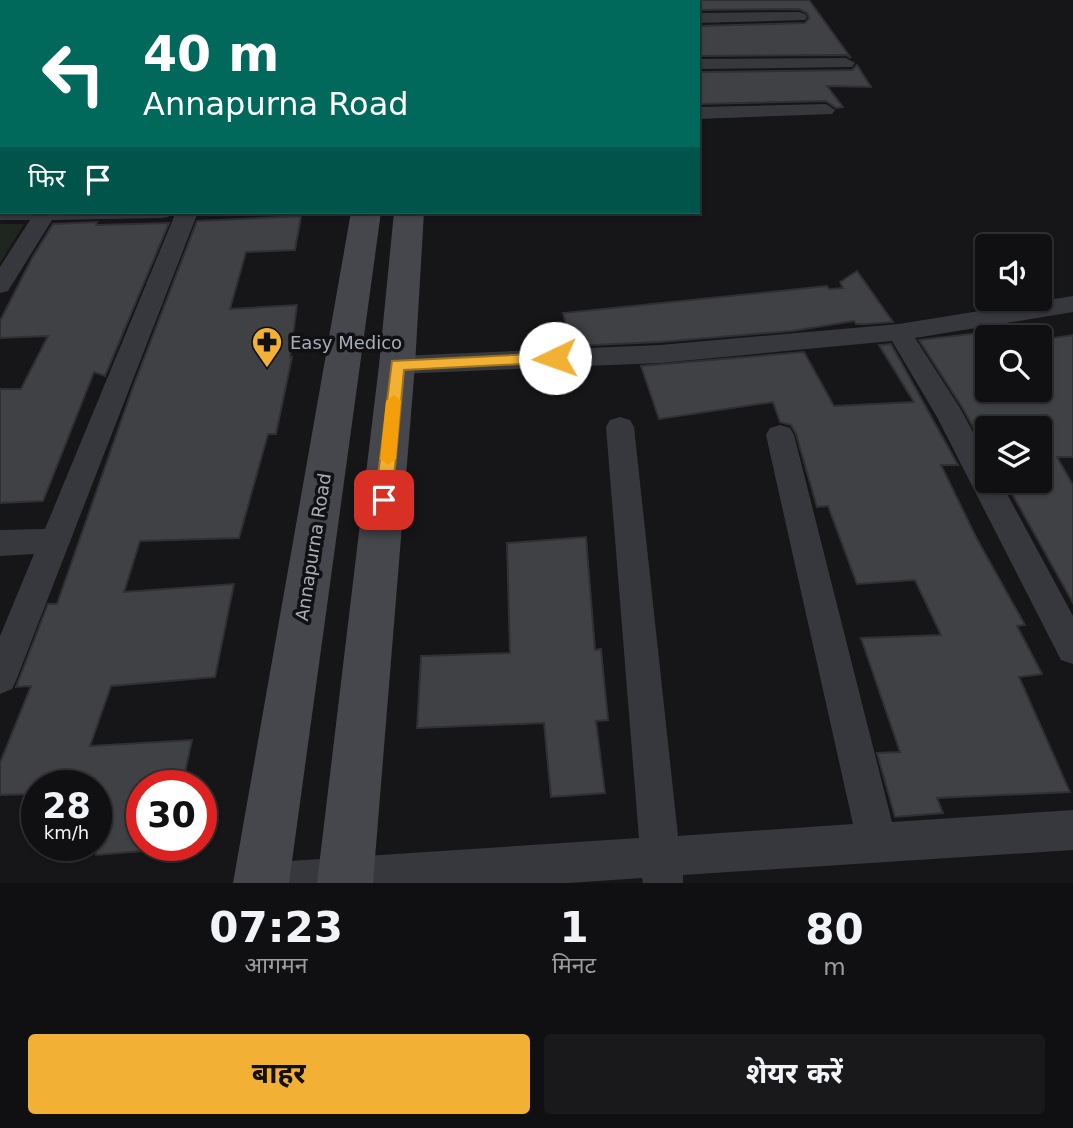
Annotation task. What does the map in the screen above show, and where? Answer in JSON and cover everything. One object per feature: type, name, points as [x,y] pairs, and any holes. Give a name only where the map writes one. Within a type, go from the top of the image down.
[{"type":"main road","name":"Annapurna Road","points":[[260,883],[366,214]]},
{"type":"main road","points":[[345,880],[397,365],[409,214]]},
{"type":"street","points":[[700,18],[799,17]]},
{"type":"street","points":[[700,64],[846,63]]},
{"type":"street","points":[[700,113],[826,110]]},
{"type":"street","points":[[0,286],[45,214]]},
{"type":"street","points":[[0,678],[186,214]]},
{"type":"street","points":[[397,365],[660,354],[900,332],[1073,304]]},
{"type":"street","points":[[900,332],[950,415],[1073,649]]},
{"type":"street","points":[[621,427],[662,870]]},
{"type":"street","points":[[780,435],[877,843]]},
{"type":"street","points":[[0,543],[55,541]]},
{"type":"street","points":[[260,883],[662,870],[877,843],[1073,830]]},
{"type":"shaded area","points":[[0,224],[24,224],[0,263]]},
{"type":"building","points":[[700,0],[809,0],[851,58],[846,55],[700,56],[700,26],[805,23],[809,18],[807,13],[799,9],[700,10]]},
{"type":"building","points":[[857,65],[871,87],[827,86],[843,107],[836,108],[826,101],[700,104],[700,72],[852,70]]},
{"type":"building","points":[[301,216],[295,250],[246,252],[230,309],[297,305],[292,357],[276,434],[268,434],[239,538],[140,541],[124,592],[234,584],[215,677],[111,686],[90,746],[192,740],[185,770],[126,770],[126,852],[112,854],[112,770],[21,770],[21,794],[0,795],[0,763],[31,686],[16,687],[48,604],[57,604],[133,387],[197,221]]},
{"type":"building","points":[[97,222],[96,225],[169,223],[105,376],[94,372],[43,501],[0,503],[0,389],[21,389],[48,336],[0,338],[0,321],[32,258],[53,224]]},
{"type":"building","points":[[857,271],[893,322],[856,324],[854,321],[792,331],[572,346],[563,313],[827,286],[829,289],[843,288],[840,282]]},
{"type":"building","points":[[975,333],[975,402],[1052,402],[1052,338],[1073,335],[1073,457],[1057,457],[1073,485],[1073,603],[1012,493],[1052,493],[1052,416],[975,416],[975,430],[919,340]]},
{"type":"building","points":[[891,344],[958,465],[941,465],[977,539],[1025,625],[1017,626],[1042,674],[1019,677],[1070,792],[937,798],[943,813],[895,817],[877,753],[900,752],[861,638],[941,635],[915,580],[857,584],[828,506],[817,507],[796,434],[791,425],[780,422],[773,402],[659,419],[641,366],[804,352],[834,406],[914,402],[879,345]]},
{"type":"building","points":[[586,537],[595,650],[601,649],[608,720],[596,721],[605,793],[551,797],[544,723],[417,728],[421,656],[510,653],[507,543]]},
{"type":"slow traffic","points":[[388,459],[394,401]]},
{"type":"place","name":"Easy Medico","points":[[267,369]]},
{"type":"route","points":[[384,500],[397,365],[555,358]]}]
